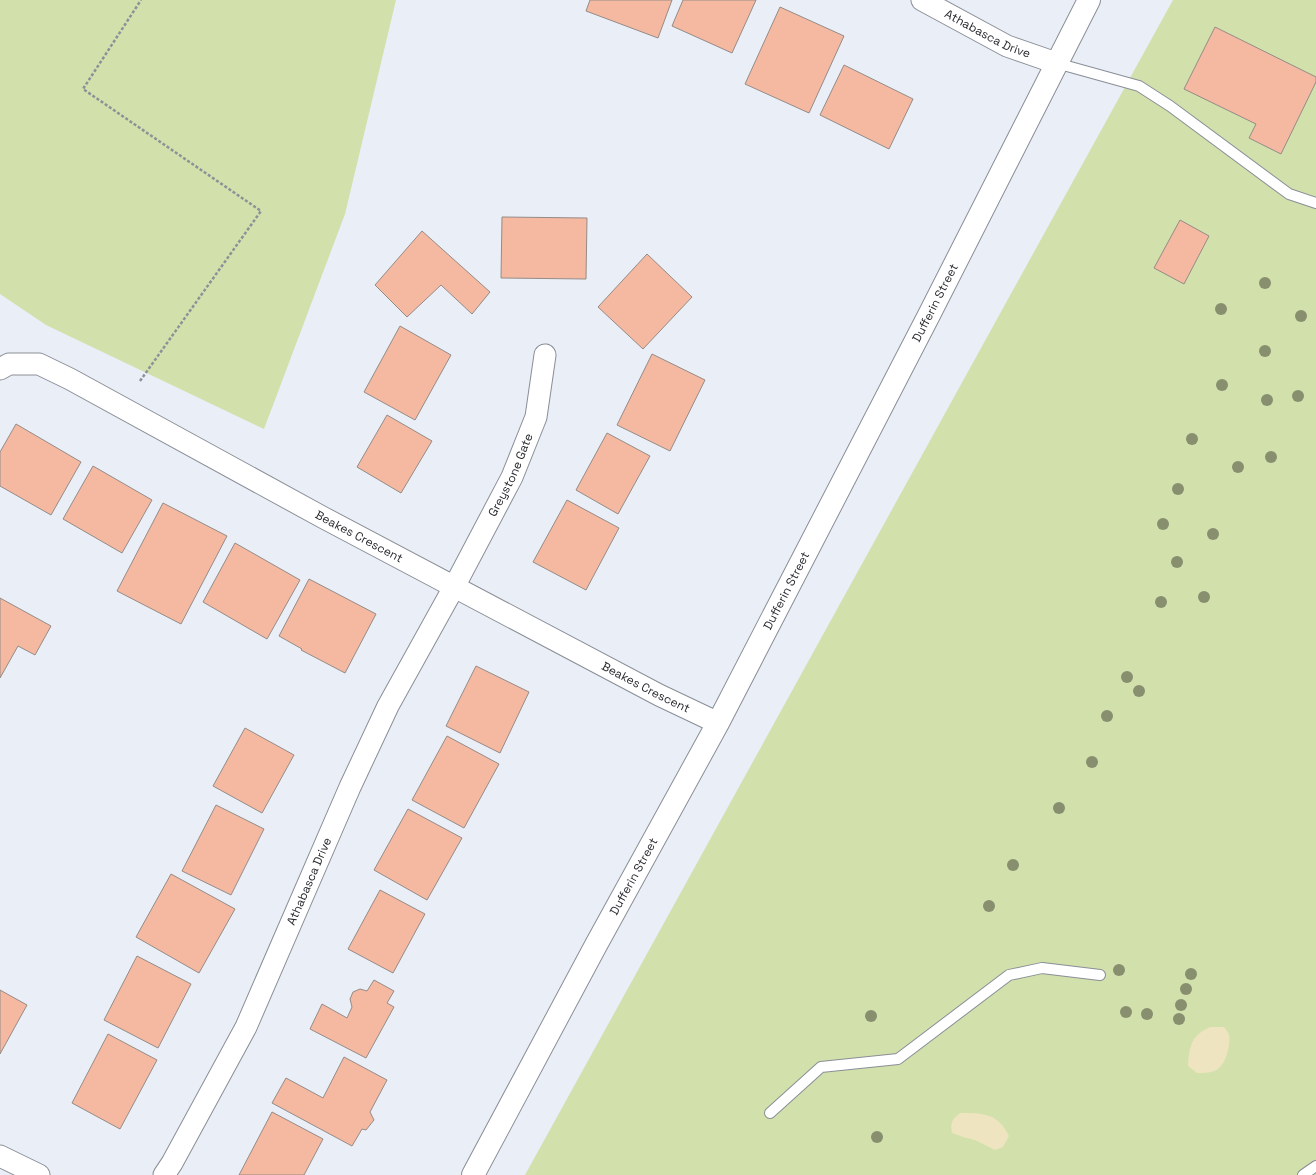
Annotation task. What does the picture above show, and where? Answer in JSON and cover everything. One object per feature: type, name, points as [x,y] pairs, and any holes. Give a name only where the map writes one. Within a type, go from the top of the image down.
[{"type":"main road","name":"Dufferin Street","points":[[473,1175],[596,945],[718,724],[929,316],[1089,0]]},
{"type":"street","name":"Athabasca Drive","points":[[922,0],[1007,46],[1056,63]]},
{"type":"street","name":"Greystone Gate","points":[[454,587],[512,477],[536,418],[545,355]]},
{"type":"street","name":"Beakes Crescent","points":[[0,369],[9,364],[39,364],[70,379],[324,518],[659,695],[718,724]]},
{"type":"street","name":"Athabasca Drive","points":[[164,1175],[176,1157],[246,1027],[350,787],[388,706],[454,587]]},
{"type":"street","points":[[0,1156],[39,1175]]},
{"type":"lane","points":[[1056,63],[1139,86],[1170,106],[1289,194],[1316,203]]},
{"type":"lane","points":[[770,1113],[822,1068],[898,1059],[1009,975],[1042,968],[1100,975]]},
{"type":"lane","points":[[1303,1175],[1316,1166]]},
{"type":"path","points":[[140,381],[261,211],[83,89],[141,0]]},
{"type":"green space","points":[[0,0],[396,0],[345,214],[264,429],[46,325],[0,294]]},
{"type":"green space","points":[[1173,0],[1316,0],[1316,1175],[525,1175]]},
{"type":"sand","points":[[1211,1027],[1224,1027],[1228,1032],[1229,1043],[1227,1053],[1222,1066],[1217,1070],[1197,1073],[1188,1066],[1189,1052],[1196,1037]]},
{"type":"sand","points":[[960,1113],[983,1114],[995,1119],[1005,1128],[1009,1136],[1003,1147],[995,1150],[975,1140],[952,1133],[952,1122]]},
{"type":"building","points":[[590,0],[672,0],[658,38],[586,11]]},
{"type":"building","points":[[683,0],[756,0],[732,53],[672,26]]},
{"type":"building","points":[[780,7],[844,36],[809,113],[745,84]]},
{"type":"building","points":[[1215,27],[1316,77],[1316,82],[1281,154],[1249,138],[1256,124],[1184,89]]},
{"type":"building","points":[[844,65],[913,99],[889,149],[820,115]]},
{"type":"building","points":[[502,217],[587,218],[586,279],[501,278]]},
{"type":"building","points":[[1180,220],[1209,236],[1184,284],[1154,268]]},
{"type":"building","points":[[422,231],[490,292],[472,314],[441,285],[407,317],[375,285]]},
{"type":"building","points":[[647,254],[692,297],[643,349],[598,307]]},
{"type":"building","points":[[400,326],[451,355],[415,420],[364,392]]},
{"type":"building","points":[[652,354],[705,380],[670,451],[617,425]]},
{"type":"building","points":[[387,415],[432,441],[401,493],[357,467]]},
{"type":"building","points":[[16,424],[81,462],[51,515],[0,486],[0,452]]},
{"type":"building","points":[[607,433],[650,456],[618,514],[576,490]]},
{"type":"building","points":[[93,466],[152,500],[122,553],[63,519]]},
{"type":"building","points":[[567,500],[619,528],[586,590],[533,562]]},
{"type":"building","points":[[163,503],[227,536],[181,624],[117,591]]},
{"type":"building","points":[[235,543],[300,580],[267,639],[203,602]]},
{"type":"building","points":[[309,579],[376,614],[345,673],[301,650],[302,649],[279,636]]},
{"type":"building","points":[[0,598],[51,626],[35,655],[18,646],[0,678]]},
{"type":"building","points":[[476,666],[529,692],[500,753],[446,726]]},
{"type":"building","points":[[245,728],[294,755],[262,813],[213,786]]},
{"type":"building","points":[[447,736],[499,764],[464,828],[412,800]]},
{"type":"building","points":[[216,805],[264,829],[231,895],[182,871]]},
{"type":"building","points":[[408,809],[462,838],[427,900],[374,870]]},
{"type":"building","points":[[171,874],[235,909],[199,973],[136,937]]},
{"type":"building","points":[[380,890],[425,914],[393,973],[348,949]]},
{"type":"building","points":[[137,956],[191,984],[158,1048],[104,1020]]},
{"type":"building","points":[[374,980],[394,991],[387,1003],[394,1007],[366,1058],[310,1029],[322,1004],[347,1018],[352,1007],[350,999],[353,992],[360,989],[367,991]]},
{"type":"building","points":[[0,990],[27,1005],[0,1054]]},
{"type":"building","points":[[108,1034],[157,1060],[120,1129],[72,1103]]},
{"type":"building","points":[[344,1057],[387,1080],[370,1112],[374,1120],[366,1130],[362,1129],[352,1146],[272,1103],[286,1078],[323,1098]]},
{"type":"building","points":[[272,1112],[323,1139],[304,1175],[239,1175]]}]
